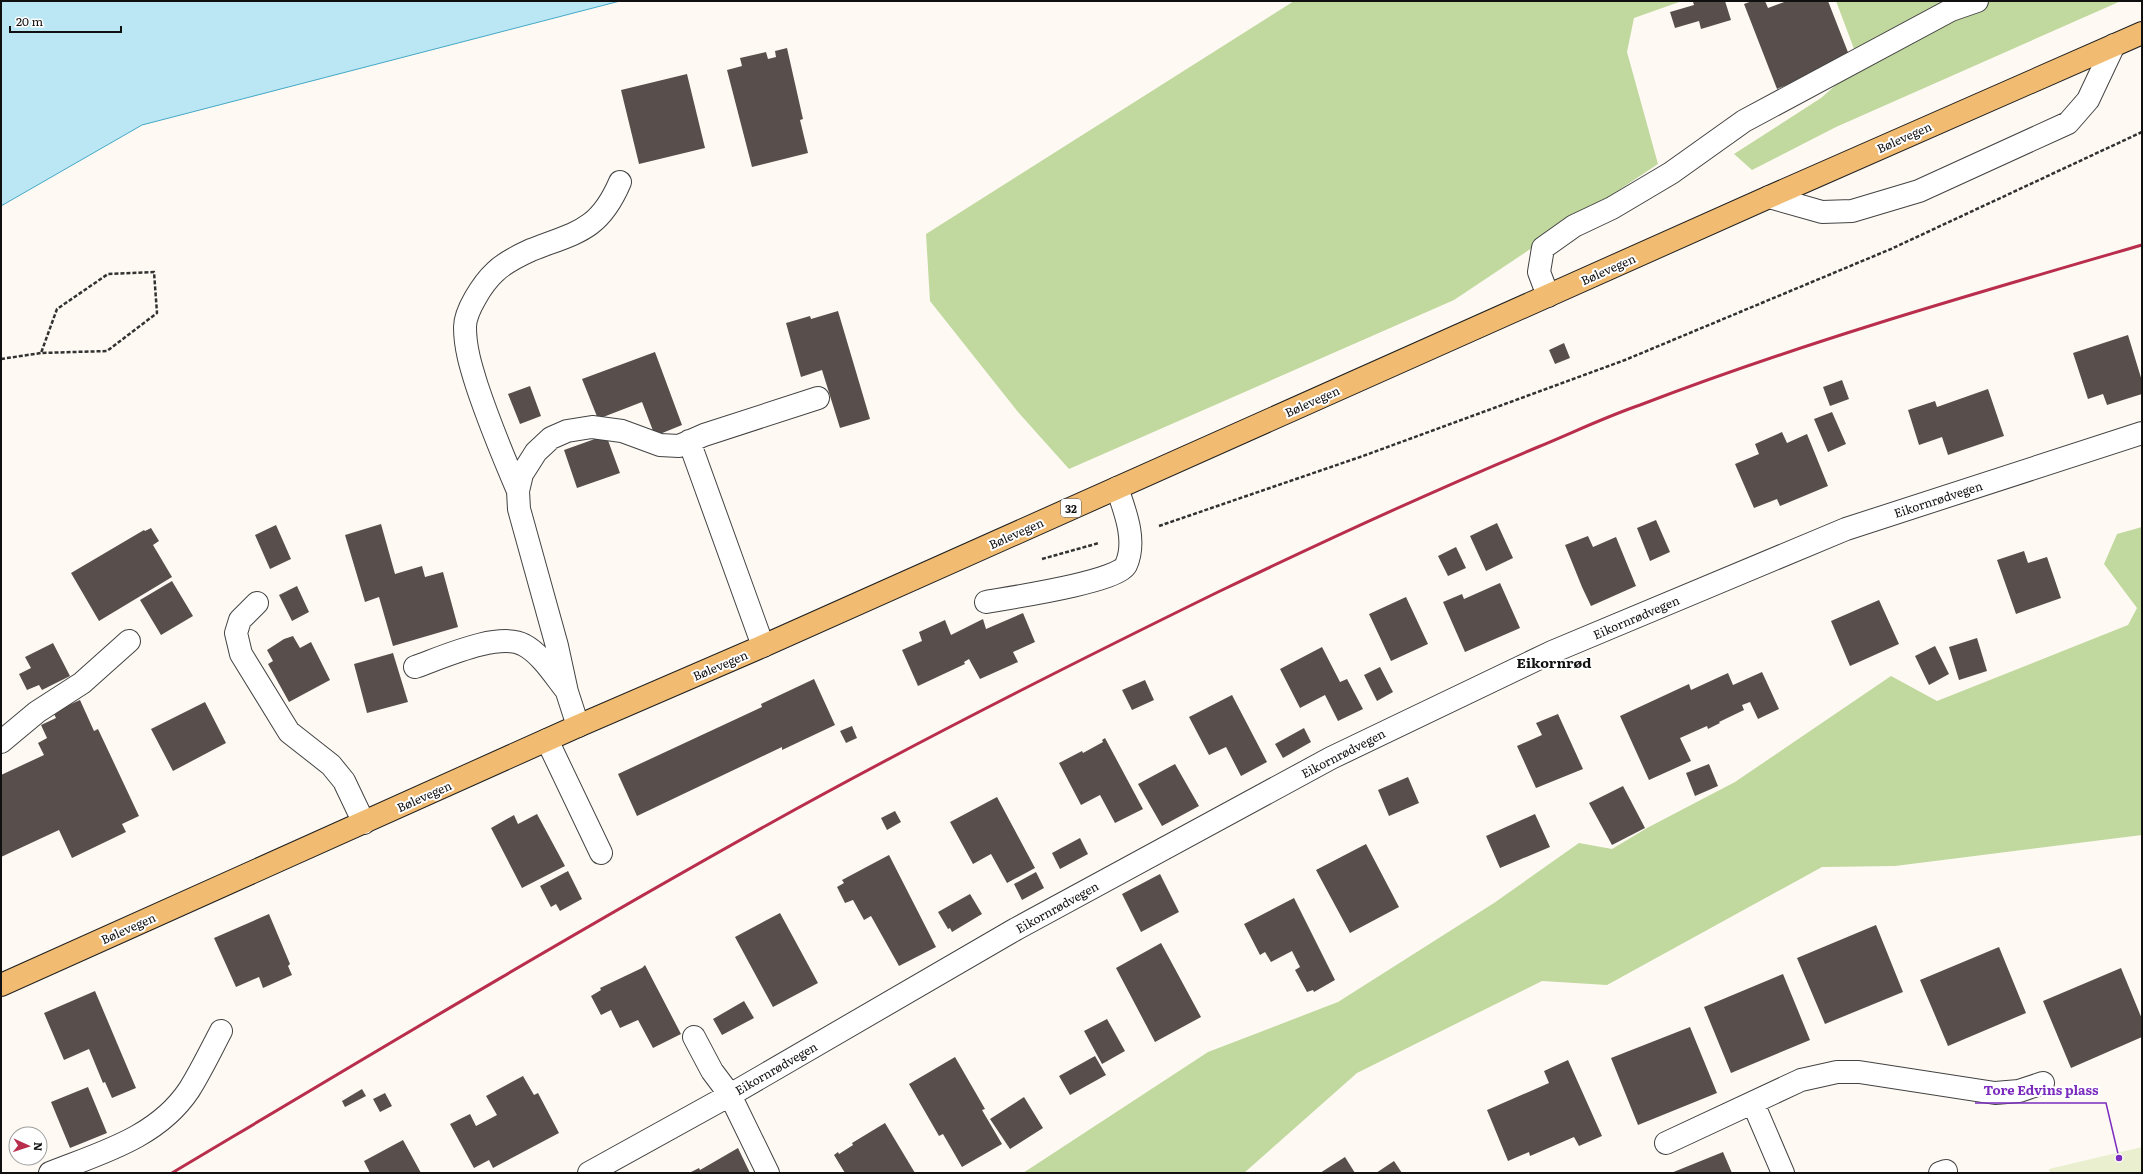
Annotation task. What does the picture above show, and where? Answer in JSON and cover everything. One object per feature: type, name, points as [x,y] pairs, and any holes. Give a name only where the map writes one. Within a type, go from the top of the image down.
[{"type":"main road","name":"Bølevegen","points":[[1,985],[578,726],[763,646],[1769,197],[2142,33]]},
{"type":"street","points":[[1548,296],[1539,272],[1543,248],[1574,226],[1612,208],[1671,173],[1744,121],[1951,10],[1977,1]]},
{"type":"street","points":[[1769,197],[1822,212],[1852,211],[1919,191],[1961,173],[2068,123],[2088,100],[2114,45]]},
{"type":"street","points":[[518,490],[489,424],[469,359],[465,326],[468,314],[484,285],[496,271],[528,251],[580,232],[596,220],[612,200],[620,182]]},
{"type":"street","points":[[578,726],[567,692],[557,646],[519,509],[518,490],[522,474],[536,452],[551,438],[567,431],[592,428],[622,431],[660,445],[679,446],[818,398]]},
{"type":"street","name":"Eikornrødvegen","points":[[589,1173],[730,1095],[1016,929],[1331,758],[1552,652],[1846,529],[2142,433]]},
{"type":"street","points":[[689,442],[763,646]]},
{"type":"street","points":[[986,602],[1093,582],[1115,575],[1126,567],[1131,550],[1130,536],[1125,512],[1117,488]]},
{"type":"street","points":[[257,603],[240,620],[236,633],[241,654],[289,732],[331,765],[344,781],[364,823]]},
{"type":"street","points":[[415,667],[485,644],[504,640],[524,644],[538,657],[567,692]]},
{"type":"street","points":[[1,742],[37,712],[82,683],[129,642]]},
{"type":"street","points":[[547,740],[601,853]]},
{"type":"street","points":[[50,1173],[135,1138],[159,1123],[174,1109],[189,1090],[221,1031]]},
{"type":"street","points":[[694,1037],[712,1071],[730,1095],[768,1173]]},
{"type":"street","points":[[1666,1143],[1801,1080],[1837,1072],[1859,1072],[1996,1093],[2019,1091],[2042,1083]]},
{"type":"street","points":[[1753,1103],[1783,1173]]},
{"type":"path","points":[[1,359],[41,353],[107,351],[157,313],[154,272],[108,274],[57,309],[41,353]]},
{"type":"green space","points":[[1294,1],[1682,1],[1634,18],[1627,52],[1658,164],[1454,300],[1069,469],[1018,412],[930,301],[926,234]]},
{"type":"green space","points":[[1836,1],[2121,1],[1836,127],[1752,170],[1734,154],[1821,98],[1845,77],[1862,70]]},
{"type":"green space","points":[[2142,527],[2142,835],[1895,866],[1822,867],[1607,985],[1542,981],[1357,1073],[1244,1173],[1023,1173],[1208,1052],[1338,1002],[1494,903],[1579,843],[1612,849],[1647,828],[1735,782],[1891,676],[1937,701],[2128,625],[2137,608],[2104,564],[2117,534]]},
{"type":"green space","points":[[2142,1147],[2142,1173],[2050,1173],[2049,1169]]},
{"type":"water","points":[[1,1],[620,1],[142,125],[1,206]]},
{"type":"building","points":[[1725,1],[1731,20],[1701,29],[1699,21],[1675,28],[1670,12],[1694,5],[1693,2]]},
{"type":"building","points":[[1752,1],[1765,1],[1768,8],[1787,1],[1828,1],[1851,60],[1777,89],[1744,4]]},
{"type":"building","points":[[787,48],[803,119],[800,120],[808,153],[752,167],[727,70],[742,66],[740,58],[766,52],[768,59],[776,57],[775,51]]},
{"type":"building","points":[[687,74],[705,148],[639,164],[621,90]]},
{"type":"building","points":[[838,311],[870,419],[840,428],[822,370],[801,377],[786,323],[810,316],[811,319]]},
{"type":"building","points":[[2128,335],[2142,381],[2142,394],[2107,405],[2103,394],[2088,399],[2073,353]]},
{"type":"building","points":[[1564,343],[1570,358],[1555,364],[1549,350]]},
{"type":"building","points":[[655,352],[682,425],[655,436],[642,402],[598,419],[582,379]]},
{"type":"building","points":[[1842,380],[1849,399],[1830,406],[1823,387]]},
{"type":"building","points":[[530,386],[541,416],[520,424],[508,394]]},
{"type":"building","points":[[1988,389],[2004,436],[1948,455],[1942,437],[1919,445],[1908,410],[1935,401],[1937,407]]},
{"type":"building","points":[[1832,412],[1846,444],[1828,452],[1814,419]]},
{"type":"building","points":[[1782,432],[1787,443],[1807,434],[1828,486],[1780,506],[1777,499],[1754,508],[1735,464],[1759,454],[1755,444]]},
{"type":"building","points":[[606,435],[620,473],[577,488],[564,450]]},
{"type":"building","points":[[1656,520],[1670,552],[1650,561],[1637,528]]},
{"type":"building","points":[[1497,523],[1513,558],[1486,571],[1470,536]]},
{"type":"building","points":[[381,524],[395,574],[422,566],[425,577],[443,572],[458,627],[393,646],[379,597],[365,602],[345,535]]},
{"type":"building","points":[[276,525],[291,559],[270,569],[255,535]]},
{"type":"building","points":[[151,528],[159,541],[153,545],[172,577],[99,621],[71,573],[144,530],[145,531]]},
{"type":"building","points":[[1588,536],[1593,547],[1616,537],[1636,586],[1591,606],[1565,545]]},
{"type":"building","points":[[1456,547],[1466,568],[1448,576],[1438,556]]},
{"type":"building","points":[[2024,551],[2028,563],[2047,557],[2061,598],[2016,614],[1997,560]]},
{"type":"building","points":[[172,581],[193,616],[161,635],[140,600]]},
{"type":"building","points":[[1500,583],[1520,628],[1465,652],[1443,602],[1462,594],[1464,599]]},
{"type":"building","points":[[297,586],[309,612],[292,621],[279,595]]},
{"type":"building","points":[[1406,597],[1428,644],[1391,661],[1369,614]]},
{"type":"building","points":[[1879,600],[1899,644],[1850,666],[1831,621]]},
{"type":"building","points":[[1023,613],[1035,642],[1013,652],[1018,662],[980,679],[969,659],[964,662],[965,664],[918,686],[902,650],[922,641],[919,632],[945,620],[951,635],[983,619],[986,629]]},
{"type":"building","points":[[293,636],[300,648],[311,642],[330,680],[289,702],[268,664],[273,661],[267,650],[284,639]]},
{"type":"building","points":[[1977,638],[1987,671],[1959,680],[1949,647]]},
{"type":"building","points":[[53,643],[70,676],[42,690],[39,685],[27,690],[19,674],[31,668],[25,657]]},
{"type":"building","points":[[1935,646],[1949,674],[1929,685],[1915,656]]},
{"type":"building","points":[[1322,647],[1340,682],[1347,679],[1363,709],[1338,721],[1325,695],[1300,708],[1280,669]]},
{"type":"building","points":[[393,653],[408,702],[367,713],[354,664]]},
{"type":"building","points":[[1380,667],[1393,692],[1377,701],[1364,675]]},
{"type":"building","points":[[1762,672],[1779,709],[1758,719],[1750,702],[1742,705],[1744,710],[1719,722],[1720,723],[1708,729],[1707,726],[1680,738],[1691,761],[1649,780],[1620,716],[1689,684],[1691,690],[1728,673],[1733,685]]},
{"type":"building","points":[[814,679],[835,725],[782,750],[782,747],[637,816],[618,774],[762,707],[761,704]]},
{"type":"building","points":[[1145,680],[1154,700],[1132,710],[1122,690]]},
{"type":"building","points":[[1232,695],[1267,762],[1241,776],[1226,747],[1209,755],[1189,717]]},
{"type":"building","points":[[80,700],[94,731],[98,729],[139,816],[122,824],[126,832],[72,858],[59,830],[1,857],[1,775],[44,755],[38,743],[47,738],[41,725],[56,718],[53,712]]},
{"type":"building","points":[[205,702],[226,743],[173,771],[151,729]]},
{"type":"building","points":[[1558,714],[1583,769],[1536,788],[1517,746],[1542,735],[1536,723]]},
{"type":"building","points":[[852,726],[857,738],[846,743],[840,731]]},
{"type":"building","points":[[1304,728],[1311,742],[1283,758],[1275,744]]},
{"type":"building","points":[[1105,738],[1143,809],[1115,823],[1100,795],[1081,805],[1059,763],[1082,751],[1083,753],[1103,742],[1102,740]]},
{"type":"building","points":[[1175,764],[1199,806],[1162,826],[1138,784]]},
{"type":"building","points":[[1709,764],[1718,786],[1695,796],[1686,773]]},
{"type":"building","points":[[1408,777],[1419,803],[1389,816],[1378,790]]},
{"type":"building","points":[[1623,786],[1645,828],[1612,845],[1589,803]]},
{"type":"building","points":[[997,797],[1035,868],[1007,883],[991,854],[973,864],[950,822]]},
{"type":"building","points":[[895,811],[901,822],[887,830],[881,818]]},
{"type":"building","points":[[537,814],[565,866],[522,888],[491,828],[514,815],[518,824]]},
{"type":"building","points":[[1535,814],[1550,847],[1500,868],[1486,836]]},
{"type":"building","points":[[1080,838],[1088,854],[1060,869],[1052,853]]},
{"type":"building","points":[[1366,844],[1399,907],[1350,933],[1316,870]]},
{"type":"building","points":[[889,855],[936,947],[899,966],[871,916],[864,920],[853,900],[845,903],[837,887],[844,883],[842,880]]},
{"type":"building","points":[[568,871],[582,899],[560,911],[556,904],[551,907],[540,886]]},
{"type":"building","points":[[1036,872],[1044,888],[1022,900],[1014,884]]},
{"type":"building","points":[[1160,874],[1179,912],[1141,932],[1122,894]]},
{"type":"building","points":[[970,894],[982,914],[952,932],[950,928],[948,929],[938,912]]},
{"type":"building","points":[[1294,898],[1335,980],[1314,992],[1313,990],[1307,992],[1295,970],[1300,967],[1292,951],[1271,962],[1265,952],[1260,955],[1244,924]]},
{"type":"building","points":[[780,913],[818,983],[773,1007],[735,937]]},
{"type":"building","points":[[269,914],[290,964],[288,966],[292,975],[263,988],[259,977],[236,987],[214,938]]},
{"type":"building","points":[[1876,925],[1903,992],[1825,1024],[1797,958]]},
{"type":"building","points":[[1161,943],[1201,1017],[1155,1042],[1116,968]]},
{"type":"building","points":[[1999,947],[2026,1013],[1948,1046],[1920,980]]},
{"type":"building","points":[[645,965],[681,1034],[653,1048],[638,1020],[620,1028],[611,1010],[601,1015],[591,996],[601,990],[600,988],[642,968]]},
{"type":"building","points":[[2121,968],[2142,1019],[2142,1037],[2071,1068],[2043,1001]]},
{"type":"building","points":[[1783,974],[1810,1040],[1731,1073],[1704,1007]]},
{"type":"building","points":[[95,991],[136,1088],[112,1098],[105,1082],[103,1083],[89,1049],[64,1060],[44,1013]]},
{"type":"building","points":[[744,1001],[754,1018],[722,1035],[713,1019]]},
{"type":"building","points":[[1107,1019],[1125,1051],[1102,1064],[1084,1031]]},
{"type":"building","points":[[1690,1027],[1717,1093],[1638,1125],[1611,1058]]},
{"type":"building","points":[[1095,1056],[1106,1075],[1070,1095],[1059,1076]]},
{"type":"building","points":[[955,1057],[985,1109],[982,1110],[1002,1144],[962,1167],[943,1134],[939,1136],[909,1084]]},
{"type":"building","points":[[1568,1060],[1602,1136],[1579,1146],[1574,1137],[1530,1156],[1529,1152],[1508,1161],[1487,1110],[1549,1083],[1544,1071]]},
{"type":"building","points":[[523,1076],[534,1095],[538,1093],[559,1133],[493,1168],[489,1160],[474,1168],[450,1124],[470,1114],[476,1126],[497,1115],[486,1096]]},
{"type":"building","points":[[88,1087],[107,1133],[70,1148],[51,1102]]},
{"type":"building","points":[[362,1089],[366,1096],[345,1107],[342,1101]]},
{"type":"building","points":[[385,1093],[392,1106],[380,1112],[373,1099]]},
{"type":"building","points":[[1024,1097],[1043,1128],[1010,1149],[990,1119]]},
{"type":"building","points":[[885,1123],[915,1173],[845,1173],[834,1155],[838,1152],[839,1154],[853,1145],[852,1143]]},
{"type":"building","points":[[403,1140],[421,1173],[370,1173],[364,1161]]},
{"type":"building","points":[[738,1148],[750,1173],[689,1173],[699,1168],[700,1170]]},
{"type":"building","points":[[1723,1152],[1732,1173],[1671,1173]]},
{"type":"building","points":[[1345,1157],[1355,1173],[1320,1173]]},
{"type":"building","points":[[1394,1161],[1402,1173],[1376,1173]]},
{"type":"railway","points":[[172,1173],[395,1040],[769,824],[936,734],[1048,676],[1298,554],[1417,499],[1589,425],[1702,382],[1764,360],[1889,320],[2142,245]]},
{"type":"place","name":"Tore Edvins plass","points":[[2119,1158]]},
{"type":"district","name":"Eikornrød","points":[[1554,662]]}]
